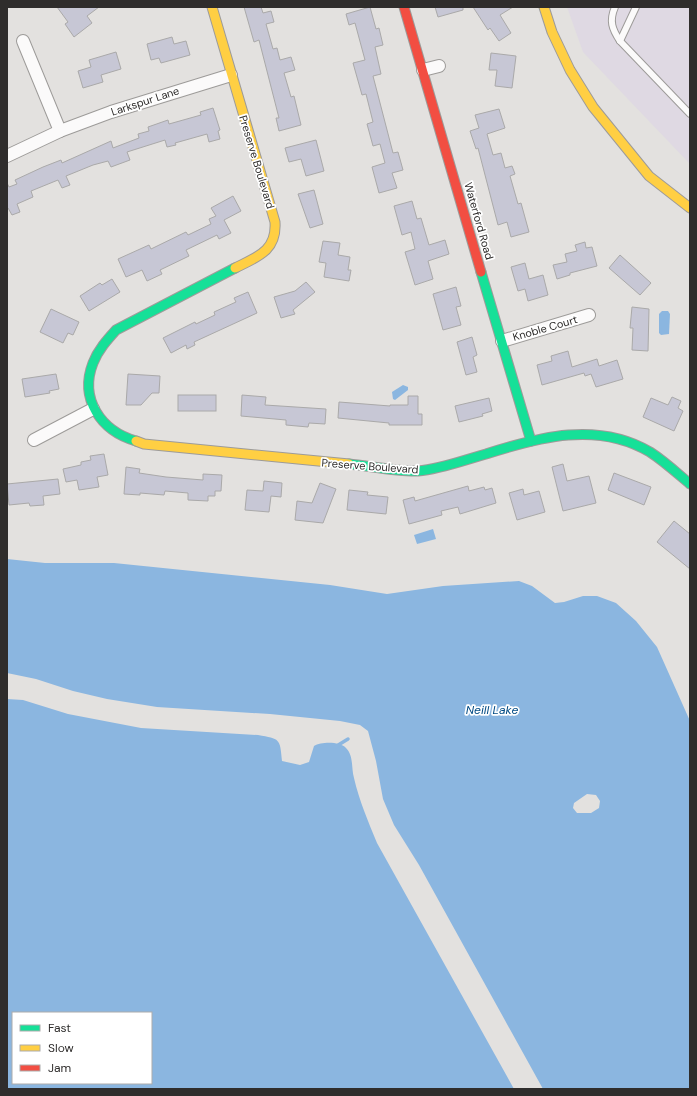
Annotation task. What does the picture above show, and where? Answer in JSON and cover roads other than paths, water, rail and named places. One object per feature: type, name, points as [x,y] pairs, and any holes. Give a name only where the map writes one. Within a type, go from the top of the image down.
[{"type":"street","name":"Preserve Boulevard","points":[[212,7],[275,222],[276,232],[271,253],[116,330],[104,340],[96,353],[89,377],[89,398],[93,409],[104,424],[116,434],[130,441],[400,471],[418,471],[437,468],[531,441],[570,433],[595,434],[619,438],[641,447],[662,460],[690,484]]},
{"type":"street","name":"Waterford Road","points":[[404,7],[531,441]]},
{"type":"street","points":[[547,8],[552,32],[570,70],[593,107],[649,176],[690,208]]},
{"type":"street","points":[[23,41],[60,131]]},
{"type":"street","points":[[423,70],[439,66]]},
{"type":"street","name":"Larkspur Lane","points":[[7,156],[60,131],[172,92],[231,75]]},
{"type":"street","name":"Knoble Court","points":[[502,341],[589,315]]},
{"type":"street","points":[[34,440],[93,409]]},
{"type":"lane","points":[[615,7],[611,21],[612,29],[620,41],[690,114]]},
{"type":"lane","points":[[620,41],[636,7]]},
{"type":"water","points":[[662,311],[668,311],[670,314],[669,334],[661,335],[659,333],[659,314]]},
{"type":"water","points":[[403,385],[408,387],[408,390],[395,400],[393,399],[392,392]]},
{"type":"water","points":[[433,529],[436,539],[417,544],[414,535]]},
{"type":"water","name":"Neill Lake","points":[[7,559],[45,563],[114,563],[330,585],[387,594],[443,586],[519,581],[532,586],[555,603],[564,602],[583,596],[597,596],[616,603],[636,621],[657,647],[690,721],[690,1089],[543,1089],[419,865],[394,825],[383,799],[376,761],[368,731],[360,725],[340,721],[270,714],[157,707],[107,699],[73,691],[36,679],[7,673]],"holes":[[[587,794],[596,795],[600,801],[599,808],[591,813],[577,813],[573,808],[574,803]]]},
{"type":"water","points":[[7,699],[23,700],[68,714],[141,728],[258,735],[278,741],[282,761],[300,765],[309,762],[314,746],[325,743],[335,743],[346,748],[349,751],[351,758],[358,794],[377,843],[514,1089],[7,1089]]},
{"type":"waterway","points":[[335,747],[348,739]]}]
